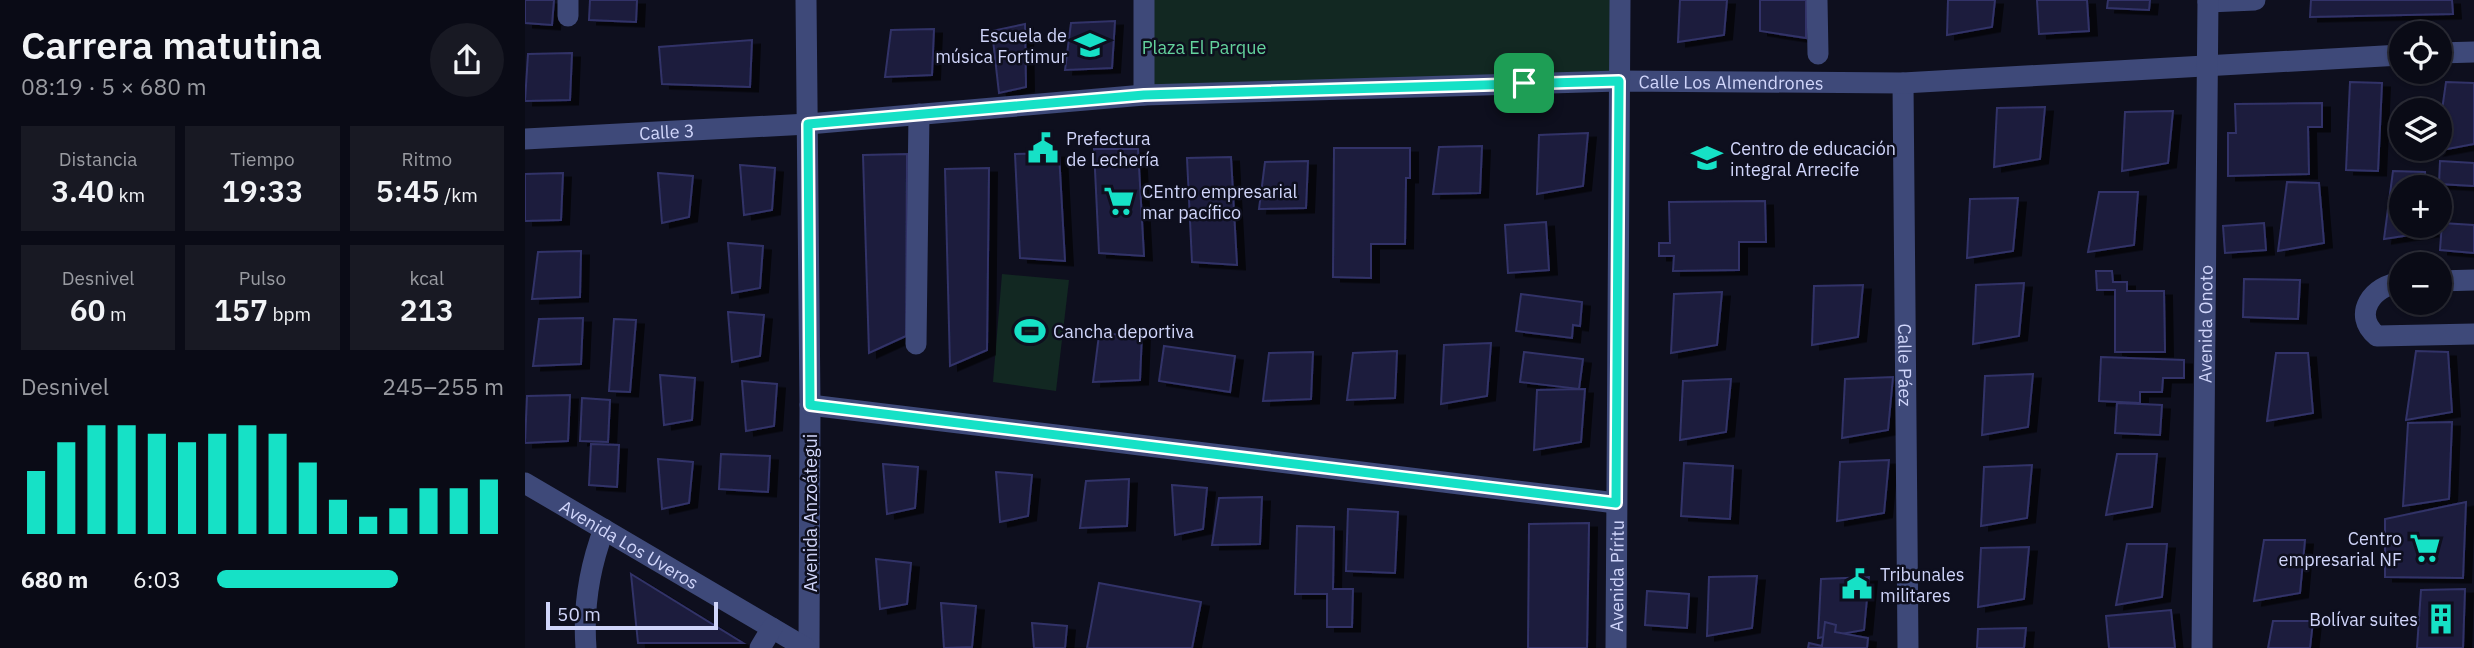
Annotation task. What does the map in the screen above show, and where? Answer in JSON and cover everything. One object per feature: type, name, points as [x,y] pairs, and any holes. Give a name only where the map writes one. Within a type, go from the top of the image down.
[{"type":"street","name":"Avenida Anzoátegui","points":[[806,0],[810,405],[808,648]]},
{"type":"street","points":[[1144,0],[1144,95]]},
{"type":"street","name":"Avenida Píritu","points":[[1616,648],[1619,0]]},
{"type":"street","points":[[1817,0],[1818,54]]},
{"type":"street","points":[[2208,1],[2255,0]]},
{"type":"street","name":"Avenida Onoto","points":[[2202,648],[2208,1]]},
{"type":"street","points":[[2452,53],[2474,52]]},
{"type":"street","name":"Calle Los Almendrones","points":[[808,124],[1144,95],[1619,81],[1903,83],[2389,56]]},
{"type":"street","name":"Calle Páez","points":[[1903,83],[1908,648]]},
{"type":"street","points":[[916,344],[919,114]]},
{"type":"street","name":"Calle 3","points":[[525,139],[808,124]]},
{"type":"street","points":[[2452,281],[2474,280]]},
{"type":"street","points":[[2389,285],[2372,294],[2367,305],[2367,323],[2377,336],[2474,334]]},
{"type":"street","points":[[810,405],[1616,503]]},
{"type":"street","name":"Avenida Los Uveros","points":[[525,483],[808,648]]},
{"type":"street","points":[[586,648],[593,557],[604,529]]},
{"type":"street","points":[[760,648],[772,628]]},
{"type":"green space","name":"Plaza El Parque","points":[[1144,0],[1620,0],[1619,81],[1144,95]]},
{"type":"green space","name":"Cancha deportiva","points":[[1002,274],[1069,280],[1056,391],[993,382]]},
{"type":"building","points":[[525,0],[554,0],[552,25],[525,23]]},
{"type":"building","points":[[590,0],[637,0],[636,22],[589,20]]},
{"type":"building","points":[[1680,0],[1727,0],[1724,35],[1678,42]]},
{"type":"building","points":[[1760,0],[1806,0],[1806,38],[1760,31]]},
{"type":"building","points":[[1948,0],[1995,0],[1992,27],[1947,35]]},
{"type":"building","points":[[2037,0],[2087,0],[2089,31],[2039,34]]},
{"type":"building","points":[[2108,0],[2150,0],[2149,10],[2107,8]]},
{"type":"building","points":[[2311,0],[2452,0],[2453,14],[2310,17]]},
{"type":"building","points":[[1115,21],[1112,68],[1065,70],[1071,23]]},
{"type":"building","points":[[1025,24],[1026,87],[999,93],[992,31]]},
{"type":"building","points":[[934,29],[932,75],[885,77],[891,30]]},
{"type":"building","points":[[752,40],[750,87],[662,84],[659,47]]},
{"type":"building","points":[[572,53],[570,100],[525,101],[528,54]]},
{"type":"building","points":[[2350,82],[2382,83],[2378,171],[2346,170]]},
{"type":"building","points":[[2474,83],[2474,144],[2452,148],[2452,98],[2444,98],[2446,84]]},
{"type":"building","points":[[2322,103],[2322,127],[2308,127],[2309,174],[2228,176],[2228,133],[2236,133],[2235,104]]},
{"type":"building","points":[[2045,107],[2040,159],[1994,167],[1997,108]]},
{"type":"building","points":[[2173,111],[2168,163],[2122,171],[2125,112]]},
{"type":"building","points":[[1588,133],[1583,186],[1537,194],[1539,135]]},
{"type":"building","points":[[1482,146],[1480,193],[1433,194],[1439,147]]},
{"type":"building","points":[[1334,148],[1410,148],[1410,178],[1406,178],[1405,244],[1371,244],[1371,278],[1333,277]]},
{"type":"building","name":"CEntro empresarial mar pacífico","points":[[1094,149],[1138,149],[1144,256],[1099,253]]},
{"type":"building","points":[[1059,153],[1065,261],[1020,258],[1015,154]]},
{"type":"building","points":[[907,154],[906,336],[869,353],[863,155]]},
{"type":"building","points":[[1231,157],[1237,265],[1192,262],[1187,158]]},
{"type":"building","points":[[1308,161],[1306,208],[1259,209],[1265,162]]},
{"type":"building","points":[[2440,161],[2474,163],[2474,186],[2452,185],[2452,175],[2439,175]]},
{"type":"building","points":[[740,165],[775,168],[772,210],[744,215]]},
{"type":"building","points":[[989,168],[987,350],[950,366],[945,169]]},
{"type":"building","points":[[2393,171],[2425,172],[2425,175],[2392,175]]},
{"type":"building","points":[[563,173],[561,220],[525,221],[525,174]]},
{"type":"building","points":[[658,173],[693,176],[689,217],[662,223]]},
{"type":"building","points":[[2287,182],[2319,183],[2324,243],[2278,251]]},
{"type":"building","points":[[2099,192],[2138,192],[2134,245],[2088,252]]},
{"type":"building","points":[[2018,198],[2013,251],[1967,258],[1970,199]]},
{"type":"building","points":[[1765,201],[1766,242],[1739,242],[1739,270],[1673,271],[1674,256],[1659,256],[1659,243],[1670,243],[1669,202]]},
{"type":"building","points":[[2389,201],[2391,238],[2384,239]]},
{"type":"building","points":[[1546,222],[1549,270],[1508,273],[1505,225]]},
{"type":"building","points":[[2264,223],[2266,250],[2225,253],[2223,226]]},
{"type":"building","points":[[2452,224],[2474,225],[2474,253],[2440,250],[2441,238],[2452,238]]},
{"type":"building","points":[[728,243],[763,246],[760,288],[732,293]]},
{"type":"building","points":[[581,251],[580,297],[532,299],[538,252]]},
{"type":"building","points":[[2096,271],[2112,271],[2113,282],[2127,282],[2127,291],[2164,291],[2165,352],[2115,352],[2115,290],[2097,290]]},
{"type":"building","points":[[2244,279],[2300,280],[2298,319],[2243,317]]},
{"type":"building","points":[[2024,283],[2019,336],[1973,344],[1976,285]]},
{"type":"building","points":[[1863,285],[1858,337],[1812,345],[1814,286]]},
{"type":"building","points":[[1722,292],[1717,345],[1671,353],[1674,294]]},
{"type":"building","points":[[1521,294],[1582,302],[1580,326],[1573,325],[1572,338],[1516,331]]},
{"type":"building","points":[[728,312],[764,315],[760,356],[732,362]]},
{"type":"building","points":[[583,318],[581,364],[533,366],[539,319]]},
{"type":"building","points":[[614,319],[636,320],[630,392],[609,391]]},
{"type":"building","points":[[1142,333],[1140,380],[1093,382],[1099,335]]},
{"type":"building","points":[[1491,343],[1487,396],[1441,404],[1444,345]]},
{"type":"building","points":[[1164,346],[1235,356],[1230,392],[1159,381]]},
{"type":"building","points":[[1397,351],[1395,398],[1347,400],[1353,353]]},
{"type":"building","points":[[2416,351],[2448,352],[2452,412],[2406,420]]},
{"type":"building","points":[[1313,352],[1311,399],[1263,401],[1269,353]]},
{"type":"building","points":[[1524,352],[1583,359],[1579,389],[1520,382]]},
{"type":"building","points":[[2276,353],[2308,353],[2313,413],[2267,421]]},
{"type":"building","points":[[2101,357],[2184,360],[2184,378],[2163,378],[2162,392],[2140,392],[2140,403],[2099,401]]},
{"type":"building","points":[[2033,374],[2028,427],[1982,435],[1985,376]]},
{"type":"building","points":[[660,375],[695,378],[692,420],[664,425]]},
{"type":"building","points":[[1893,377],[1888,430],[1842,438],[1845,379]]},
{"type":"building","points":[[1731,379],[1726,432],[1680,440],[1683,381]]},
{"type":"building","points":[[742,381],[777,384],[774,426],[746,431]]},
{"type":"building","points":[[1585,389],[1581,442],[1534,450],[1537,390]]},
{"type":"building","points":[[570,395],[568,441],[525,443],[527,396]]},
{"type":"building","points":[[582,398],[610,400],[608,442],[580,441]]},
{"type":"building","points":[[2117,403],[2162,405],[2160,435],[2115,433]]},
{"type":"building","points":[[2452,422],[2449,499],[2403,506],[2408,423]]},
{"type":"building","points":[[591,444],[619,445],[617,487],[589,485]]},
{"type":"building","points":[[721,454],[770,456],[768,492],[719,489]]},
{"type":"building","points":[[2117,454],[2157,454],[2152,507],[2106,515]]},
{"type":"building","points":[[658,459],[693,462],[689,503],[662,509]]},
{"type":"building","points":[[1889,460],[1884,513],[1837,521],[1840,462]]},
{"type":"building","points":[[1684,463],[1733,466],[1730,519],[1681,516]]},
{"type":"building","points":[[883,464],[918,467],[915,508],[887,514]]},
{"type":"building","points":[[2032,465],[2027,518],[1981,526],[1984,467]]},
{"type":"building","points":[[996,472],[1032,475],[1028,516],[1000,522]]},
{"type":"building","points":[[1129,479],[1127,526],[1080,528],[1086,481]]},
{"type":"building","points":[[1172,485],[1207,488],[1203,529],[1175,535]]},
{"type":"building","points":[[1262,497],[1260,544],[1212,545],[1219,498]]},
{"type":"building","name":"Centro empresarial NF","points":[[2466,502],[2463,578],[2385,577],[2385,519]]},
{"type":"building","points":[[1348,509],[1398,512],[1395,573],[1346,571]]},
{"type":"building","points":[[1589,523],[1587,648],[1528,648],[1529,524]]},
{"type":"building","points":[[1297,526],[1334,527],[1333,589],[1353,589],[1352,627],[1327,627],[1327,594],[1295,594]]},
{"type":"building","points":[[2264,540],[2305,540],[2300,593],[2254,601]]},
{"type":"building","points":[[2127,544],[2167,544],[2162,597],[2116,605]]},
{"type":"building","points":[[2029,547],[2024,599],[1978,607],[1981,548]]},
{"type":"building","points":[[876,559],[911,563],[907,604],[880,609]]},
{"type":"building","points":[[631,574],[743,643],[638,643]]},
{"type":"building","points":[[1757,576],[1752,628],[1707,636],[1709,577]]},
{"type":"building","points":[[1869,577],[1864,630],[1818,638],[1821,579]]},
{"type":"building","points":[[1099,583],[1201,602],[1192,648],[1087,648]]},
{"type":"building","name":"Bolívar suites","points":[[2465,589],[2463,648],[2417,648],[2421,590]]},
{"type":"building","points":[[1647,591],[1689,594],[1687,628],[1645,625]]},
{"type":"building","points":[[941,603],[976,606],[972,647],[944,648]]},
{"type":"building","points":[[2171,610],[2175,648],[2109,648],[2106,616]]},
{"type":"building","points":[[2273,621],[2313,621],[2310,648],[2268,648]]},
{"type":"building","points":[[1825,622],[1836,625],[1835,632],[1868,638],[1867,648],[1808,648],[1809,643],[1822,646]]},
{"type":"building","points":[[1032,623],[1067,626],[1065,648],[1034,648]]},
{"type":"building","points":[[2026,628],[2024,648],[1977,648],[1978,629]]},
{"type":"place","name":"Escuela de música Fortimur","points":[[1090,45]]},
{"type":"place","name":"Prefectura de Lechería","points":[[1043,148]]},
{"type":"place","name":"Centro de educación integral Arrecife","points":[[1707,158]]},
{"type":"place","name":"CEntro empresarial mar pacífico","points":[[1119,201]]},
{"type":"place","name":"Cancha deportiva","points":[[1030,331]]},
{"type":"place","name":"Centro empresarial NF","points":[[2425,548]]},
{"type":"place","name":"Tribunales militares","points":[[1857,584]]},
{"type":"place","name":"Bolívar suites","points":[[2441,619]]},
{"type":"route","points":[[1619,81],[1616,503],[810,405],[808,124],[1144,95],[1524,83],[1619,81]]}]
